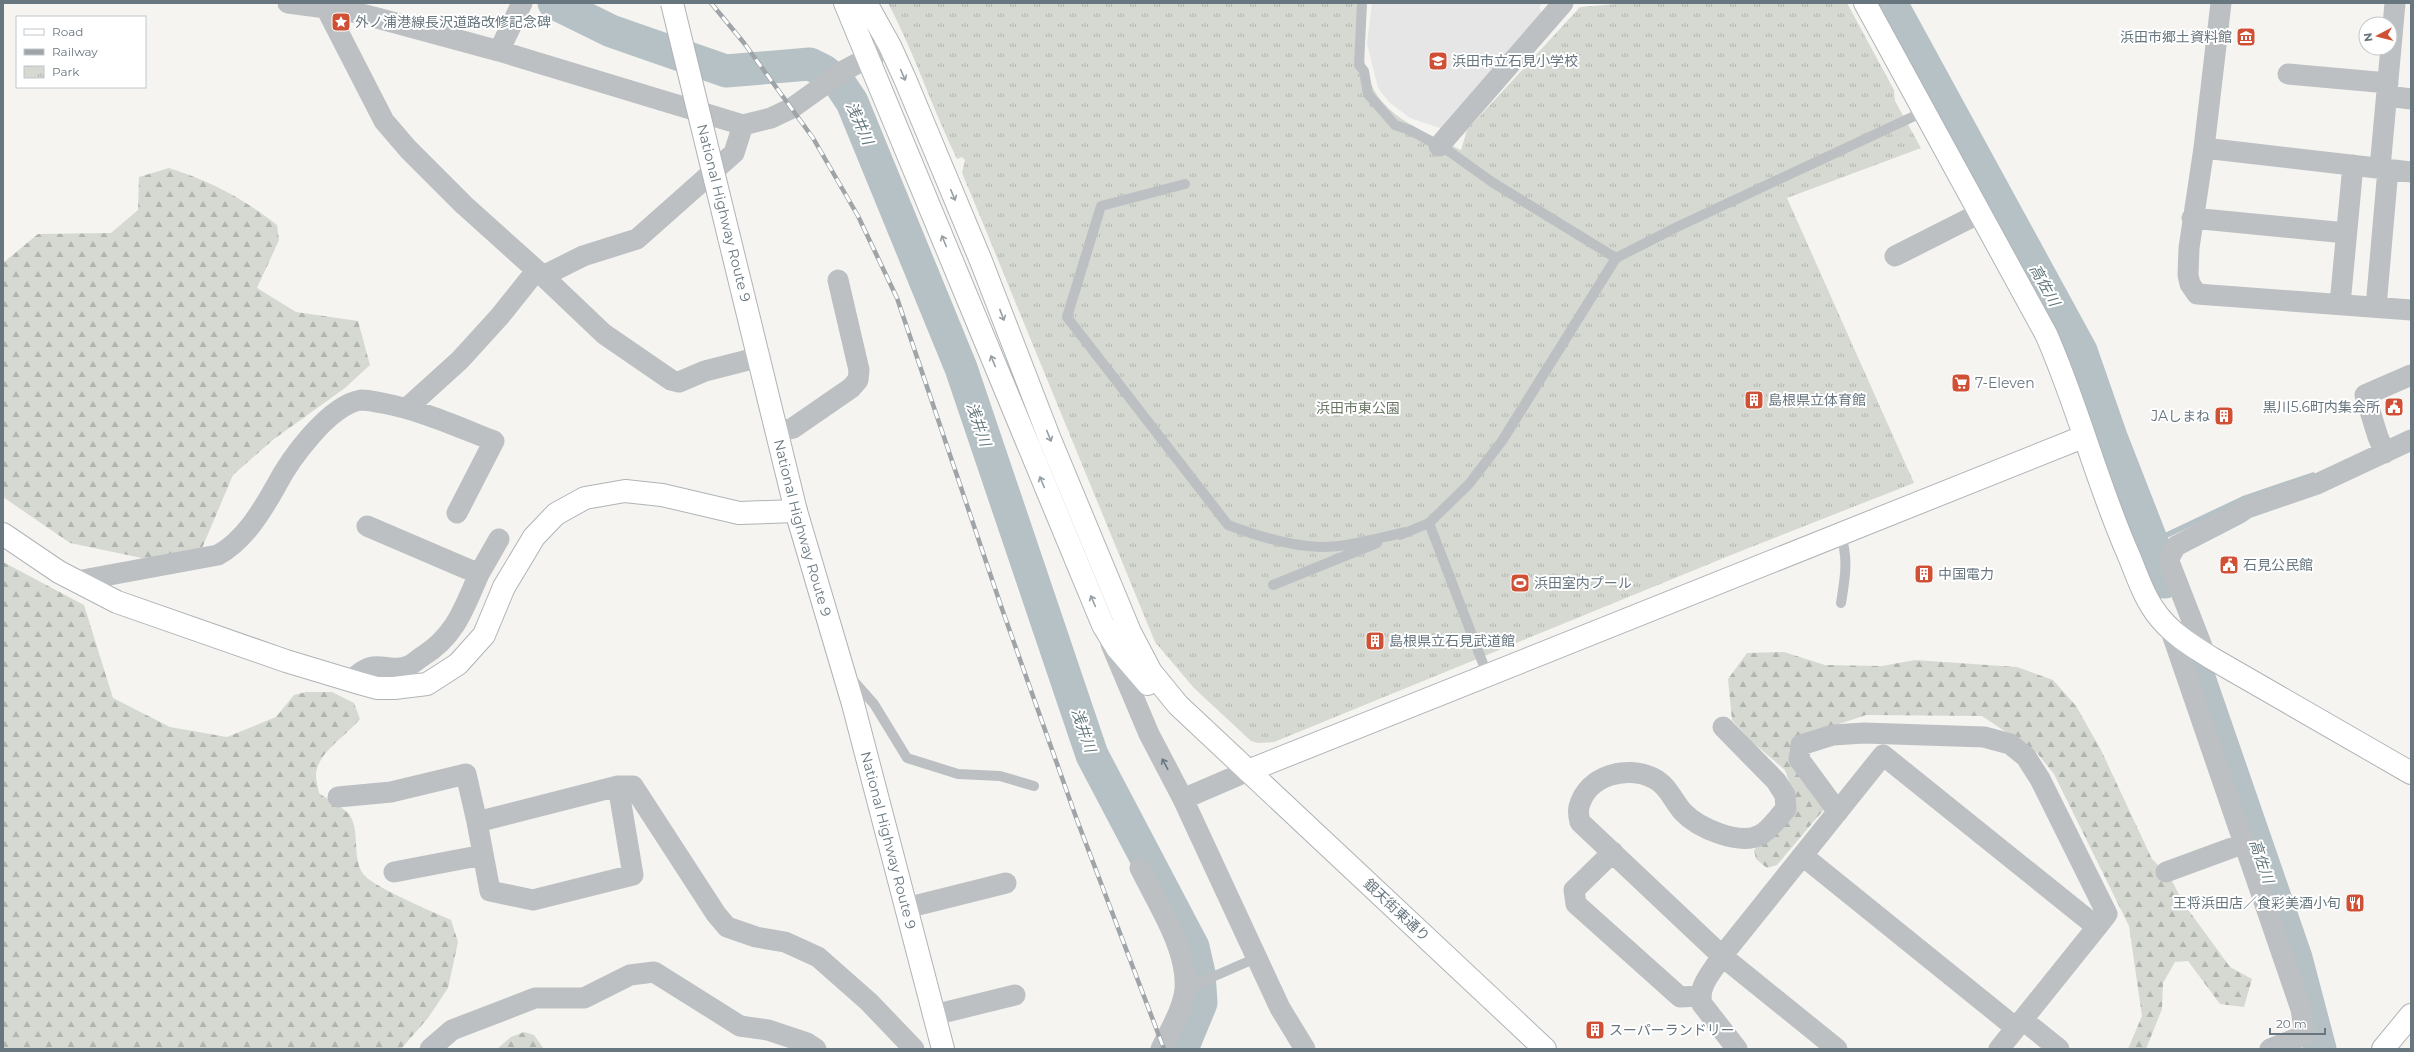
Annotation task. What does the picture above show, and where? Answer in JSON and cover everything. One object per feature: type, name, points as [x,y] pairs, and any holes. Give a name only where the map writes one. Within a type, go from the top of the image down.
[{"type":"main road","name":"National Highway Route 9","points":[[672,3],[760,357],[796,512],[843,669],[943,1049]]},
{"type":"main road","points":[[845,3],[869,57],[1030,452],[1103,625],[1116,648],[1134,669],[1149,685],[1178,705]]},
{"type":"main road","points":[[866,3],[890,46],[981,260],[1049,437],[1130,632],[1151,672],[1178,705]]},
{"type":"main road","points":[[1865,3],[1923,112],[2046,334],[2063,372],[2083,437],[2122,540],[2148,601],[2181,639],[2411,773]]},
{"type":"main road","points":[[1248,771],[1487,674],[2083,437]]},
{"type":"main road","points":[[3,534],[77,581],[117,602],[279,659],[377,688],[405,687],[426,684],[445,674],[458,664],[484,635],[504,587],[534,537],[556,514],[585,498],[625,491],[662,495],[739,513],[796,512]]},
{"type":"main road","name":"銀天街東通り","points":[[1178,705],[1545,1049]]},
{"type":"main road","points":[[2383,1049],[2411,1015]]},
{"type":"street","points":[[288,3],[327,10],[350,7],[743,125],[771,118],[792,108],[824,84],[846,70],[890,46]]},
{"type":"street","points":[[499,51],[522,3]]},
{"type":"street","points":[[1439,146],[1563,3]]},
{"type":"street","points":[[2221,3],[2204,148],[2192,218],[2188,275],[2197,294],[2411,310]]},
{"type":"street","points":[[2376,307],[2388,90],[2395,3]]},
{"type":"street","points":[[327,10],[384,121],[408,149],[464,206],[604,334],[670,380],[679,382],[705,371],[760,357]]},
{"type":"street","points":[[2288,74],[2388,90],[2411,99]]},
{"type":"street","points":[[407,408],[460,360],[540,274],[583,256],[637,239],[734,153],[743,125]]},
{"type":"street","points":[[2204,148],[2411,172]]},
{"type":"street","points":[[2340,304],[2353,165]]},
{"type":"street","points":[[1895,256],[1980,213]]},
{"type":"street","points":[[2192,218],[2346,233]]},
{"type":"street","points":[[777,432],[793,428],[851,388],[858,380],[860,370],[838,280]]},
{"type":"street","points":[[2382,446],[2365,395],[2411,375]]},
{"type":"street","points":[[77,581],[218,555],[228,550],[264,510],[276,484],[298,452],[328,418],[347,404],[363,400],[407,408],[494,441],[457,513]]},
{"type":"street","points":[[2206,654],[2170,564],[2171,551],[2176,546],[2247,508],[2317,484],[2382,446],[2411,440]]},
{"type":"street","points":[[367,526],[480,574]]},
{"type":"street","points":[[351,681],[363,669],[378,666],[407,666],[440,645],[458,621],[480,574],[499,539]]},
{"type":"street","points":[[1103,625],[1149,734],[1183,799],[1280,1008],[1305,1049]]},
{"type":"street","points":[[2170,628],[2301,1009],[2305,1035],[2270,1049]]},
{"type":"street","points":[[1723,727],[1776,781],[1785,796],[1786,809],[1761,835],[1749,839],[1739,838],[1698,825],[1683,812],[1665,786],[1654,778],[1638,772],[1618,773],[1604,777],[1594,785],[1584,796],[1578,808],[1580,822],[1722,956],[1837,1049]]},
{"type":"street","points":[[1838,812],[1799,759],[1801,745],[1833,735],[1864,732],[1984,737],[2010,744],[2026,757],[2040,779],[2108,914],[1999,1049]]},
{"type":"street","points":[[1737,1049],[1708,1012],[1700,996],[1702,988],[1722,956],[1899,734]]},
{"type":"street","points":[[1883,755],[2097,927]]},
{"type":"street","points":[[1183,799],[1248,771]]},
{"type":"street","points":[[338,797],[391,792],[466,774],[490,891],[533,900],[633,875],[618,786]]},
{"type":"street","points":[[477,822],[618,786],[633,786],[716,914],[728,927],[756,937],[784,942],[818,957],[869,1002],[914,1049]]},
{"type":"street","points":[[2166,872],[2245,844]]},
{"type":"street","points":[[1612,852],[1574,890],[1576,904],[1680,997],[1700,996]]},
{"type":"street","points":[[394,872],[483,855]]},
{"type":"street","points":[[1803,856],[2020,1024],[2059,1049]]},
{"type":"street","points":[[1140,868],[1178,947],[1184,965],[1187,988],[1162,1049]]},
{"type":"street","points":[[906,908],[1006,883]]},
{"type":"street","points":[[430,1049],[452,1030],[535,998],[584,998],[630,975],[654,972],[740,1026],[768,1030],[807,1043],[816,1049]]},
{"type":"street","points":[[934,1015],[1015,995]]},
{"type":"lane","points":[[1362,3],[1359,65],[1364,71],[1368,94],[1395,125],[1410,130],[1439,146],[1492,182],[1616,258]]},
{"type":"lane","points":[[1273,585],[1429,523],[1469,484],[1502,441],[1616,258],[1677,227],[1923,112]]},
{"type":"lane","points":[[1185,184],[1101,206],[1067,317],[1228,525],[1259,536],[1320,547],[1351,544],[1406,532]]},
{"type":"lane","points":[[1429,523],[1487,674]]},
{"type":"lane","points":[[1840,533],[1845,546],[1846,570],[1841,603]]},
{"type":"lane","points":[[843,669],[874,704],[907,758],[958,774],[1000,776],[1034,786]]},
{"type":"lane","points":[[1187,988],[1256,958]]},
{"type":"shaded area","name":"浜田市立石見小学校","points":[[1372,3],[1543,3],[1539,7],[1543,15],[1443,129],[1410,118],[1389,102],[1378,88],[1367,44]]},
{"type":"green space","name":"浜田市東公園","points":[[888,3],[1367,3],[1363,46],[1366,68],[1372,86],[1382,101],[1394,113],[1425,132],[1461,150],[1467,130],[1580,7],[1629,3],[1847,3],[1894,90],[1895,101],[1921,148],[1787,198],[1914,483],[1736,553],[1274,742],[1258,743],[1251,741],[1194,688],[1155,642],[962,173],[965,160],[962,157],[957,159],[939,120],[907,42]]},
{"type":"green space","points":[[169,168],[226,191],[251,206],[277,225],[279,240],[257,288],[296,312],[358,321],[370,365],[345,388],[274,439],[233,475],[200,553],[156,561],[70,543],[3,497],[3,263],[38,234],[111,233],[138,210],[139,177]]},
{"type":"green space","points":[[3,562],[84,605],[113,698],[170,727],[227,737],[276,717],[294,695],[306,692],[332,692],[354,703],[360,719],[326,752],[317,767],[316,775],[319,793],[349,814],[353,821],[358,861],[364,875],[379,886],[451,920],[458,942],[448,988],[428,1018],[401,1049],[3,1049]]},
{"type":"green space","points":[[1784,652],[1825,665],[1882,666],[1915,660],[2017,667],[2053,680],[2076,706],[2101,750],[2152,859],[2170,877],[2184,904],[2230,967],[2252,979],[2244,1007],[2220,1004],[2188,961],[2175,962],[2163,983],[2162,1009],[2146,1049],[2128,1049],[2142,1016],[2129,926],[2054,774],[2037,753],[1982,716],[1866,715],[1794,739],[1789,752],[1806,782],[1826,807],[1777,865],[1767,868],[1756,859],[1754,850],[1793,808],[1794,796],[1785,770],[1750,740],[1732,720],[1728,679],[1747,653]]},
{"type":"green space","points":[[524,1032],[534,1035],[544,1049],[497,1049],[511,1037]]},
{"type":"waterway","name":"浅井川","points":[[554,3],[611,31],[726,71],[810,64],[824,71],[840,84],[852,102],[961,368],[1092,755],[1193,947],[1199,973],[1201,1003],[1182,1049]]},
{"type":"waterway","name":"高佐川","points":[[1891,3],[2081,351],[2111,437],[2152,542],[2165,582]]},
{"type":"waterway","points":[[2152,542],[2245,498],[2313,475]]},
{"type":"waterway","name":"高佐川","points":[[2198,675],[2296,958],[2320,1049]]},
{"type":"railway","points":[[711,3],[744,43],[813,138],[858,216],[897,298],[1001,606],[1077,820],[1164,1049]]},
{"type":"place","name":"外ノ浦港線長沢道路改修記念碑","points":[[341,22]]},
{"type":"place","name":"浜田市郷土資料館","points":[[2246,37]]},
{"type":"place","name":"浜田市立石見小学校","points":[[1438,61]]},
{"type":"place","name":"7-Eleven","points":[[1961,383]]},
{"type":"place","name":"島根県立体育館","points":[[1754,400]]},
{"type":"place","name":"黒川5.6町内集会所","points":[[2394,407]]},
{"type":"place","name":"JAしまね","points":[[2224,416]]},
{"type":"place","name":"石見公民館","points":[[2229,565]]},
{"type":"place","name":"中国電力","points":[[1924,574]]},
{"type":"place","name":"浜田室内プール","points":[[1520,583]]},
{"type":"place","name":"島根県立石見武道館","points":[[1375,641]]},
{"type":"place","name":"王将浜田店／食彩美酒小旬","points":[[2355,903]]},
{"type":"place","name":"スーパーランドリー","points":[[1595,1030]]}]
